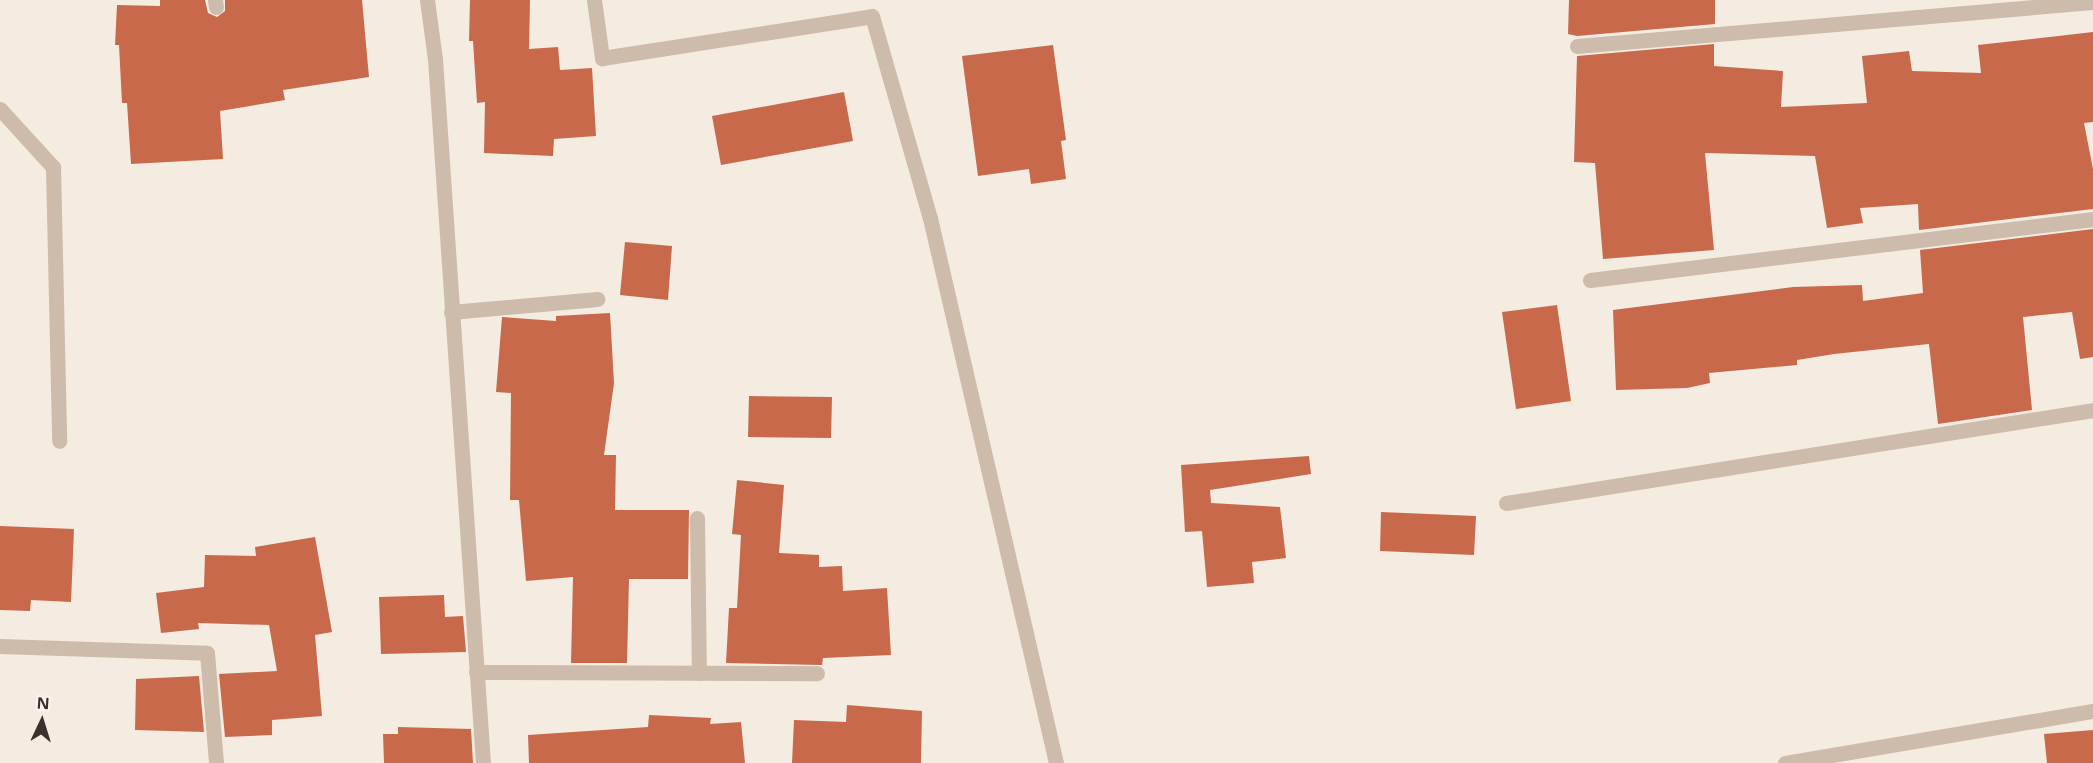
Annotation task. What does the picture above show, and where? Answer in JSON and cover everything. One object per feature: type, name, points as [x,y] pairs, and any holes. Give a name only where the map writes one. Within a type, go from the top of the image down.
[{"type":"street","points":[[427,0],[483,763]]},
{"type":"street","points":[[594,0],[602,58],[872,16],[930,218],[1056,763]]},
{"type":"street","points":[[1577,46],[2093,3]]},
{"type":"street","points":[[0,109],[52,167],[59,441]]},
{"type":"street","points":[[1590,280],[2093,219]]},
{"type":"street","points":[[451,312],[597,299]]},
{"type":"street","points":[[1506,502],[2093,410]]},
{"type":"street","points":[[697,518],[699,673]]},
{"type":"street","points":[[0,646],[207,653],[216,763]]},
{"type":"street","points":[[476,672],[817,673]]},
{"type":"street","points":[[1785,763],[2093,711]]},
{"type":"building","points":[[160,0],[205,0],[208,13],[217,17],[225,11],[225,0],[362,0],[369,77],[283,90],[285,100],[220,111],[223,159],[131,164],[127,103],[122,103],[119,45],[115,45],[117,5],[160,6]]},
{"type":"building","points":[[470,0],[530,0],[529,49],[558,47],[560,70],[592,68],[596,136],[554,139],[553,156],[484,153],[485,102],[477,103],[473,41],[469,41]]},
{"type":"building","points":[[1569,0],[1715,0],[1715,24],[1577,36],[1568,34]]},
{"type":"building","points":[[2093,32],[2093,122],[2084,123],[2093,169],[2093,209],[1919,230],[1918,204],[1860,208],[1863,223],[1827,228],[1815,156],[1705,153],[1714,250],[1603,259],[1595,163],[1574,162],[1577,56],[1714,44],[1714,66],[1783,71],[1781,107],[1867,103],[1862,56],[1909,51],[1912,71],[1981,73],[1978,45]]},
{"type":"building","points":[[1053,45],[1066,140],[1061,141],[1066,179],[1031,184],[1029,169],[978,176],[962,56]]},
{"type":"building","points":[[844,92],[853,141],[721,165],[712,116]]},
{"type":"building","points":[[2093,229],[2093,357],[2080,359],[2072,312],[2023,317],[2032,410],[1938,424],[1929,344],[1834,354],[1797,360],[1797,365],[1709,373],[1710,383],[1687,388],[1616,390],[1613,310],[1793,287],[1862,285],[1863,301],[1923,293],[1920,250]]},
{"type":"building","points":[[625,242],[672,246],[668,300],[620,295]]},
{"type":"building","points":[[1557,305],[1571,401],[1516,409],[1502,312]]},
{"type":"building","points":[[610,313],[614,383],[604,455],[616,455],[615,510],[689,510],[688,579],[629,579],[627,663],[571,663],[573,577],[526,581],[519,500],[510,500],[511,393],[496,392],[502,317],[556,321],[556,316]]},
{"type":"building","points":[[749,396],[832,397],[831,438],[748,437]]},
{"type":"building","points":[[1309,456],[1311,474],[1210,490],[1211,503],[1280,507],[1286,558],[1252,562],[1254,583],[1207,587],[1202,531],[1185,532],[1181,465]]},
{"type":"building","points":[[737,480],[784,485],[779,553],[819,555],[819,567],[842,566],[843,591],[887,588],[891,655],[823,658],[822,665],[726,663],[729,608],[737,608],[741,535],[732,534]]},
{"type":"building","points":[[1381,512],[1476,516],[1474,555],[1380,551]]},
{"type":"building","points":[[0,526],[74,529],[71,602],[31,600],[30,611],[0,610]]},
{"type":"building","points":[[315,537],[332,632],[315,635],[322,716],[272,720],[272,735],[225,737],[219,674],[277,671],[269,625],[198,623],[199,629],[161,633],[156,593],[204,587],[205,555],[256,556],[255,547]]},
{"type":"building","points":[[444,595],[445,617],[463,616],[466,652],[381,654],[379,597]]},
{"type":"building","points":[[199,676],[204,732],[135,730],[136,679]]},
{"type":"building","points":[[847,705],[922,711],[921,763],[792,763],[794,720],[846,722]]},
{"type":"building","points":[[649,715],[711,718],[710,724],[741,722],[745,763],[529,763],[528,735],[648,727]]},
{"type":"building","points":[[398,727],[471,729],[473,763],[384,763],[383,734],[398,734]]},
{"type":"building","points":[[2093,730],[2093,763],[2047,763],[2044,734]]}]
